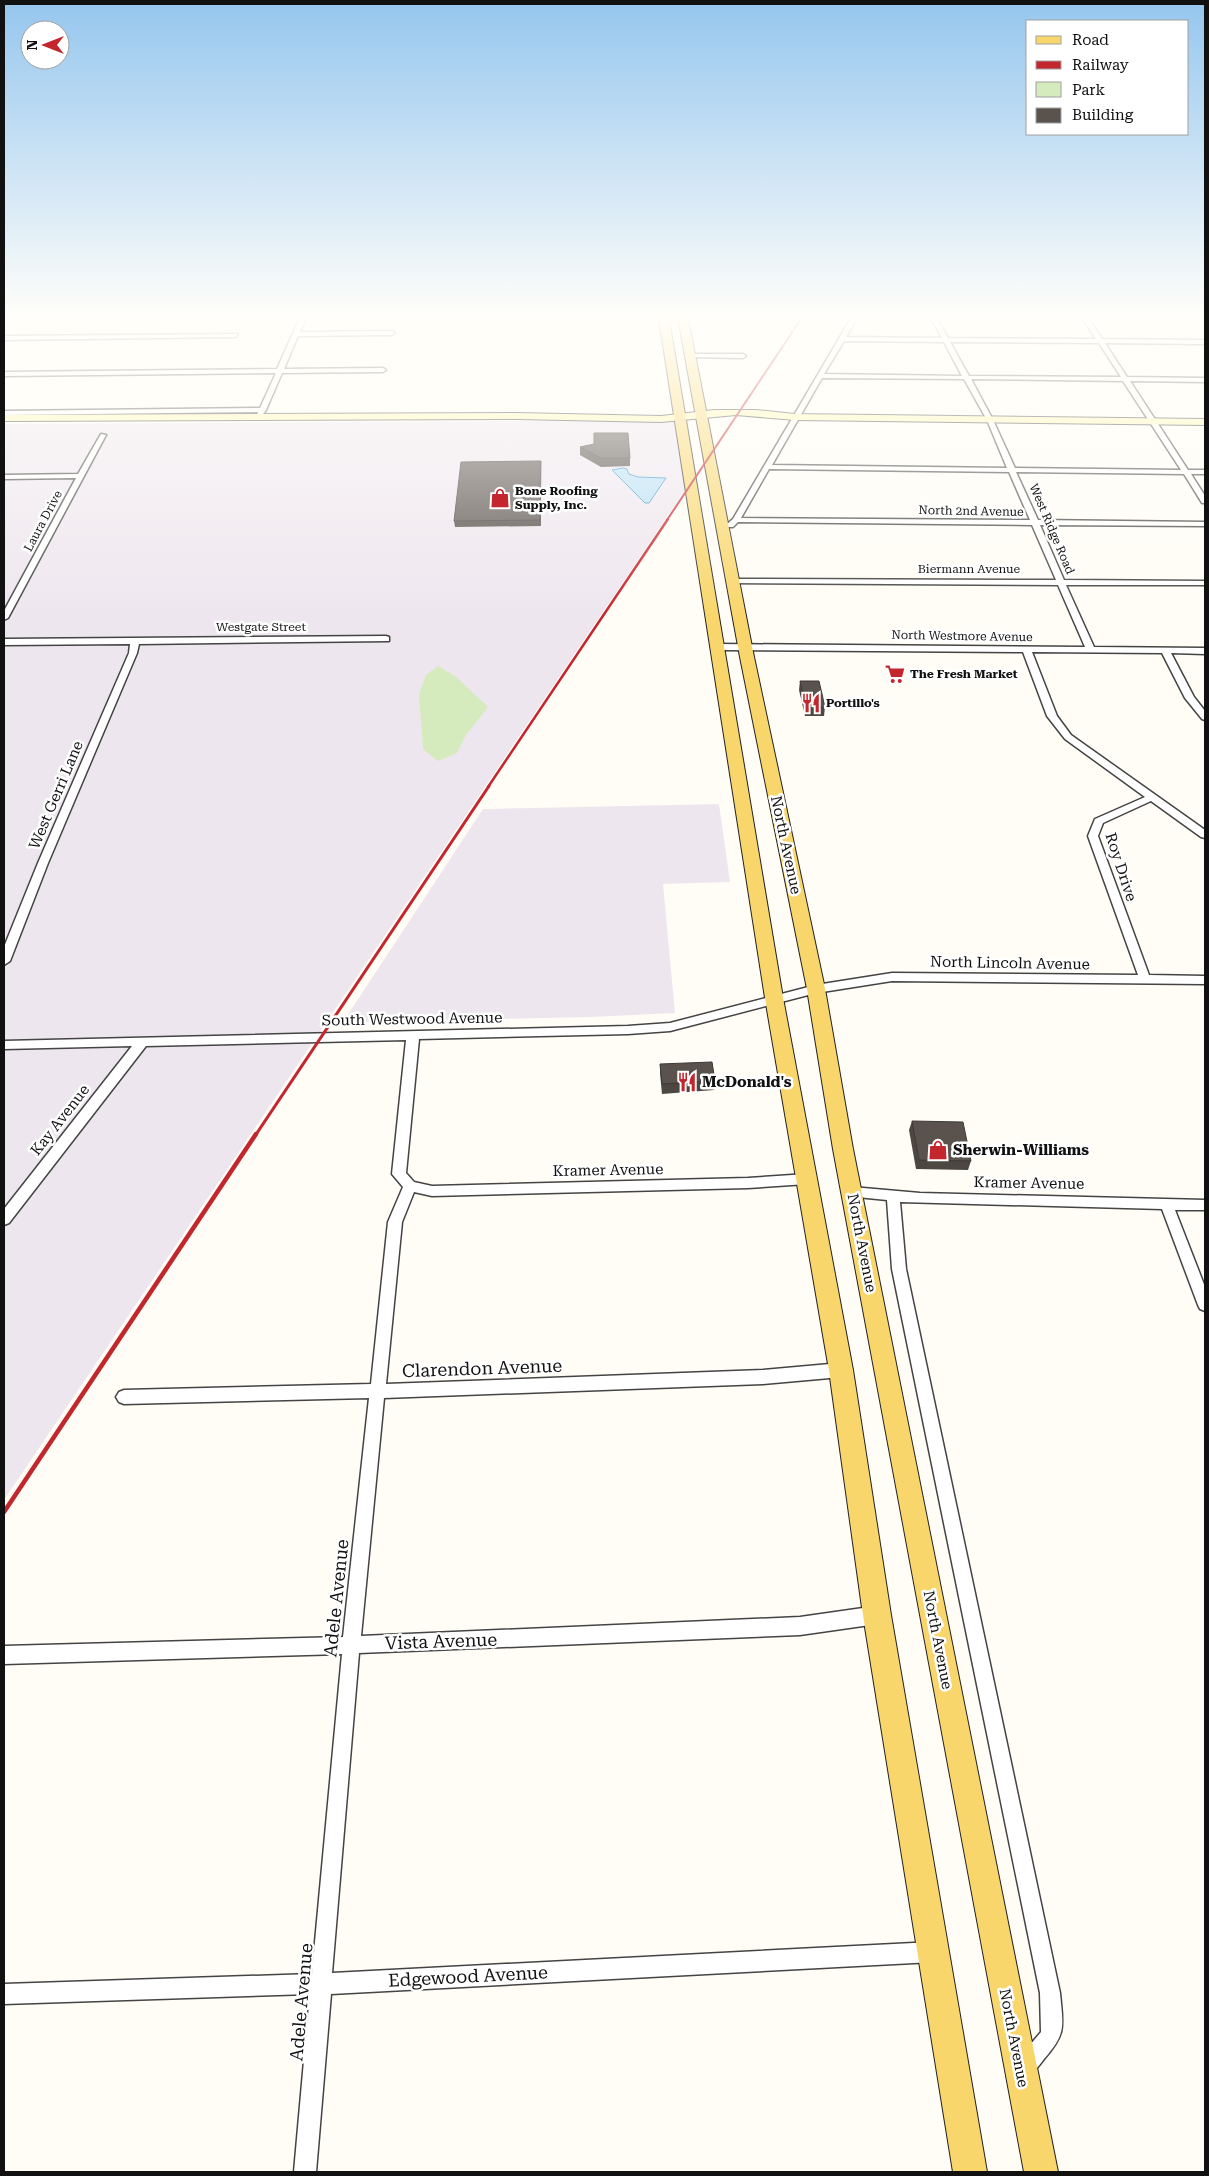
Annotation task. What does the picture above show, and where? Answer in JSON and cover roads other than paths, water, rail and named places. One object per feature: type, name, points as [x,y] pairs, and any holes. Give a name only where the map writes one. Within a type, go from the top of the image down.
[{"type":"main road","points":[[678,416],[718,647],[774,998],[841,1370],[876,1615],[970,2172]]},
{"type":"main road","name":"North Avenue","points":[[702,416],[746,647],[816,989],[842,1149],[852,1192],[1041,2172]]},
{"type":"street","points":[[4,418],[226,415]]},
{"type":"street","points":[[331,415],[629,419],[702,416],[715,421],[774,421],[795,418],[1205,422]]},
{"type":"street","points":[[725,531],[736,520],[797,415]]},
{"type":"street","name":"West Ridge Road","points":[[987,415],[1013,470],[1090,650]]},
{"type":"street","points":[[1148,415],[1205,501]]},
{"type":"street","name":"Laura Drive","points":[[4,618],[103,435]]},
{"type":"street","points":[[766,467],[1205,472]]},
{"type":"street","points":[[4,477],[80,476]]},
{"type":"street","name":"North 2nd Avenue","points":[[736,520],[1205,524]]},
{"type":"street","name":"Biermann Avenue","points":[[733,581],[1205,584]]},
{"type":"street","name":"West Gerri Lane","points":[[4,961],[43,863],[133,653],[135,640]]},
{"type":"street","name":"Westgate Street","points":[[4,642],[386,640]]},
{"type":"street","name":"North Westmore Avenue","points":[[718,647],[1205,651]]},
{"type":"street","points":[[1026,649],[1058,727],[1085,750],[1205,835]]},
{"type":"street","points":[[1165,651],[1190,698],[1205,717]]},
{"type":"street","name":"Roy Drive","points":[[1145,979],[1093,836],[1099,820],[1152,797]]},
{"type":"street","name":"North Lincoln Avenue","points":[[816,989],[908,976],[1074,980],[1205,980]]},
{"type":"street","name":"South Westwood Avenue","points":[[4,1046],[628,1030],[670,1027],[774,998],[816,989]]},
{"type":"street","points":[[410,1186],[398,1174],[413,1035]]},
{"type":"street","name":"Kay Avenue","points":[[4,1219],[142,1042]]},
{"type":"street","name":"Kramer Avenue","points":[[410,1186],[432,1191],[748,1183],[807,1179]]},
{"type":"street","name":"Adele Avenue","points":[[305,2172],[323,1984],[351,1644],[395,1222],[410,1186]]},
{"type":"street","name":"Kramer Avenue","points":[[852,1192],[893,1196],[1205,1205]]},
{"type":"street","points":[[893,1196],[899,1269],[1050,1993],[1051,2036],[1021,2071]]},
{"type":"street","points":[[1166,1203],[1205,1305]]},
{"type":"street","name":"Clarendon Avenue","points":[[124,1397],[378,1391],[763,1377],[841,1370]]},
{"type":"street","name":"Vista Avenue","points":[[4,1655],[351,1644],[800,1626],[876,1615]]},
{"type":"street","name":"Edgewood Avenue","points":[[4,1994],[323,1984],[933,1952]]},
{"type":"water","points":[[627,469],[629,474],[638,477],[666,478],[649,503],[645,503],[612,470]]},
{"type":"railway","points":[[667,520],[737,415]]},
{"type":"railway","points":[[488,787],[668,519]]},
{"type":"railway","points":[[255,1136],[489,786]]},
{"type":"railway","points":[[4,1512],[256,1134]]},
{"type":"place","name":"Bone Roofing Supply, Inc.","points":[[500,498]]},
{"type":"place","name":"The Fresh Market","points":[[895,674]]},
{"type":"place","name":"Portillo's","points":[[811,703]]},
{"type":"place","name":"McDonald's","points":[[687,1082]]},
{"type":"place","name":"Sherwin-Williams","points":[[938,1150]]}]
